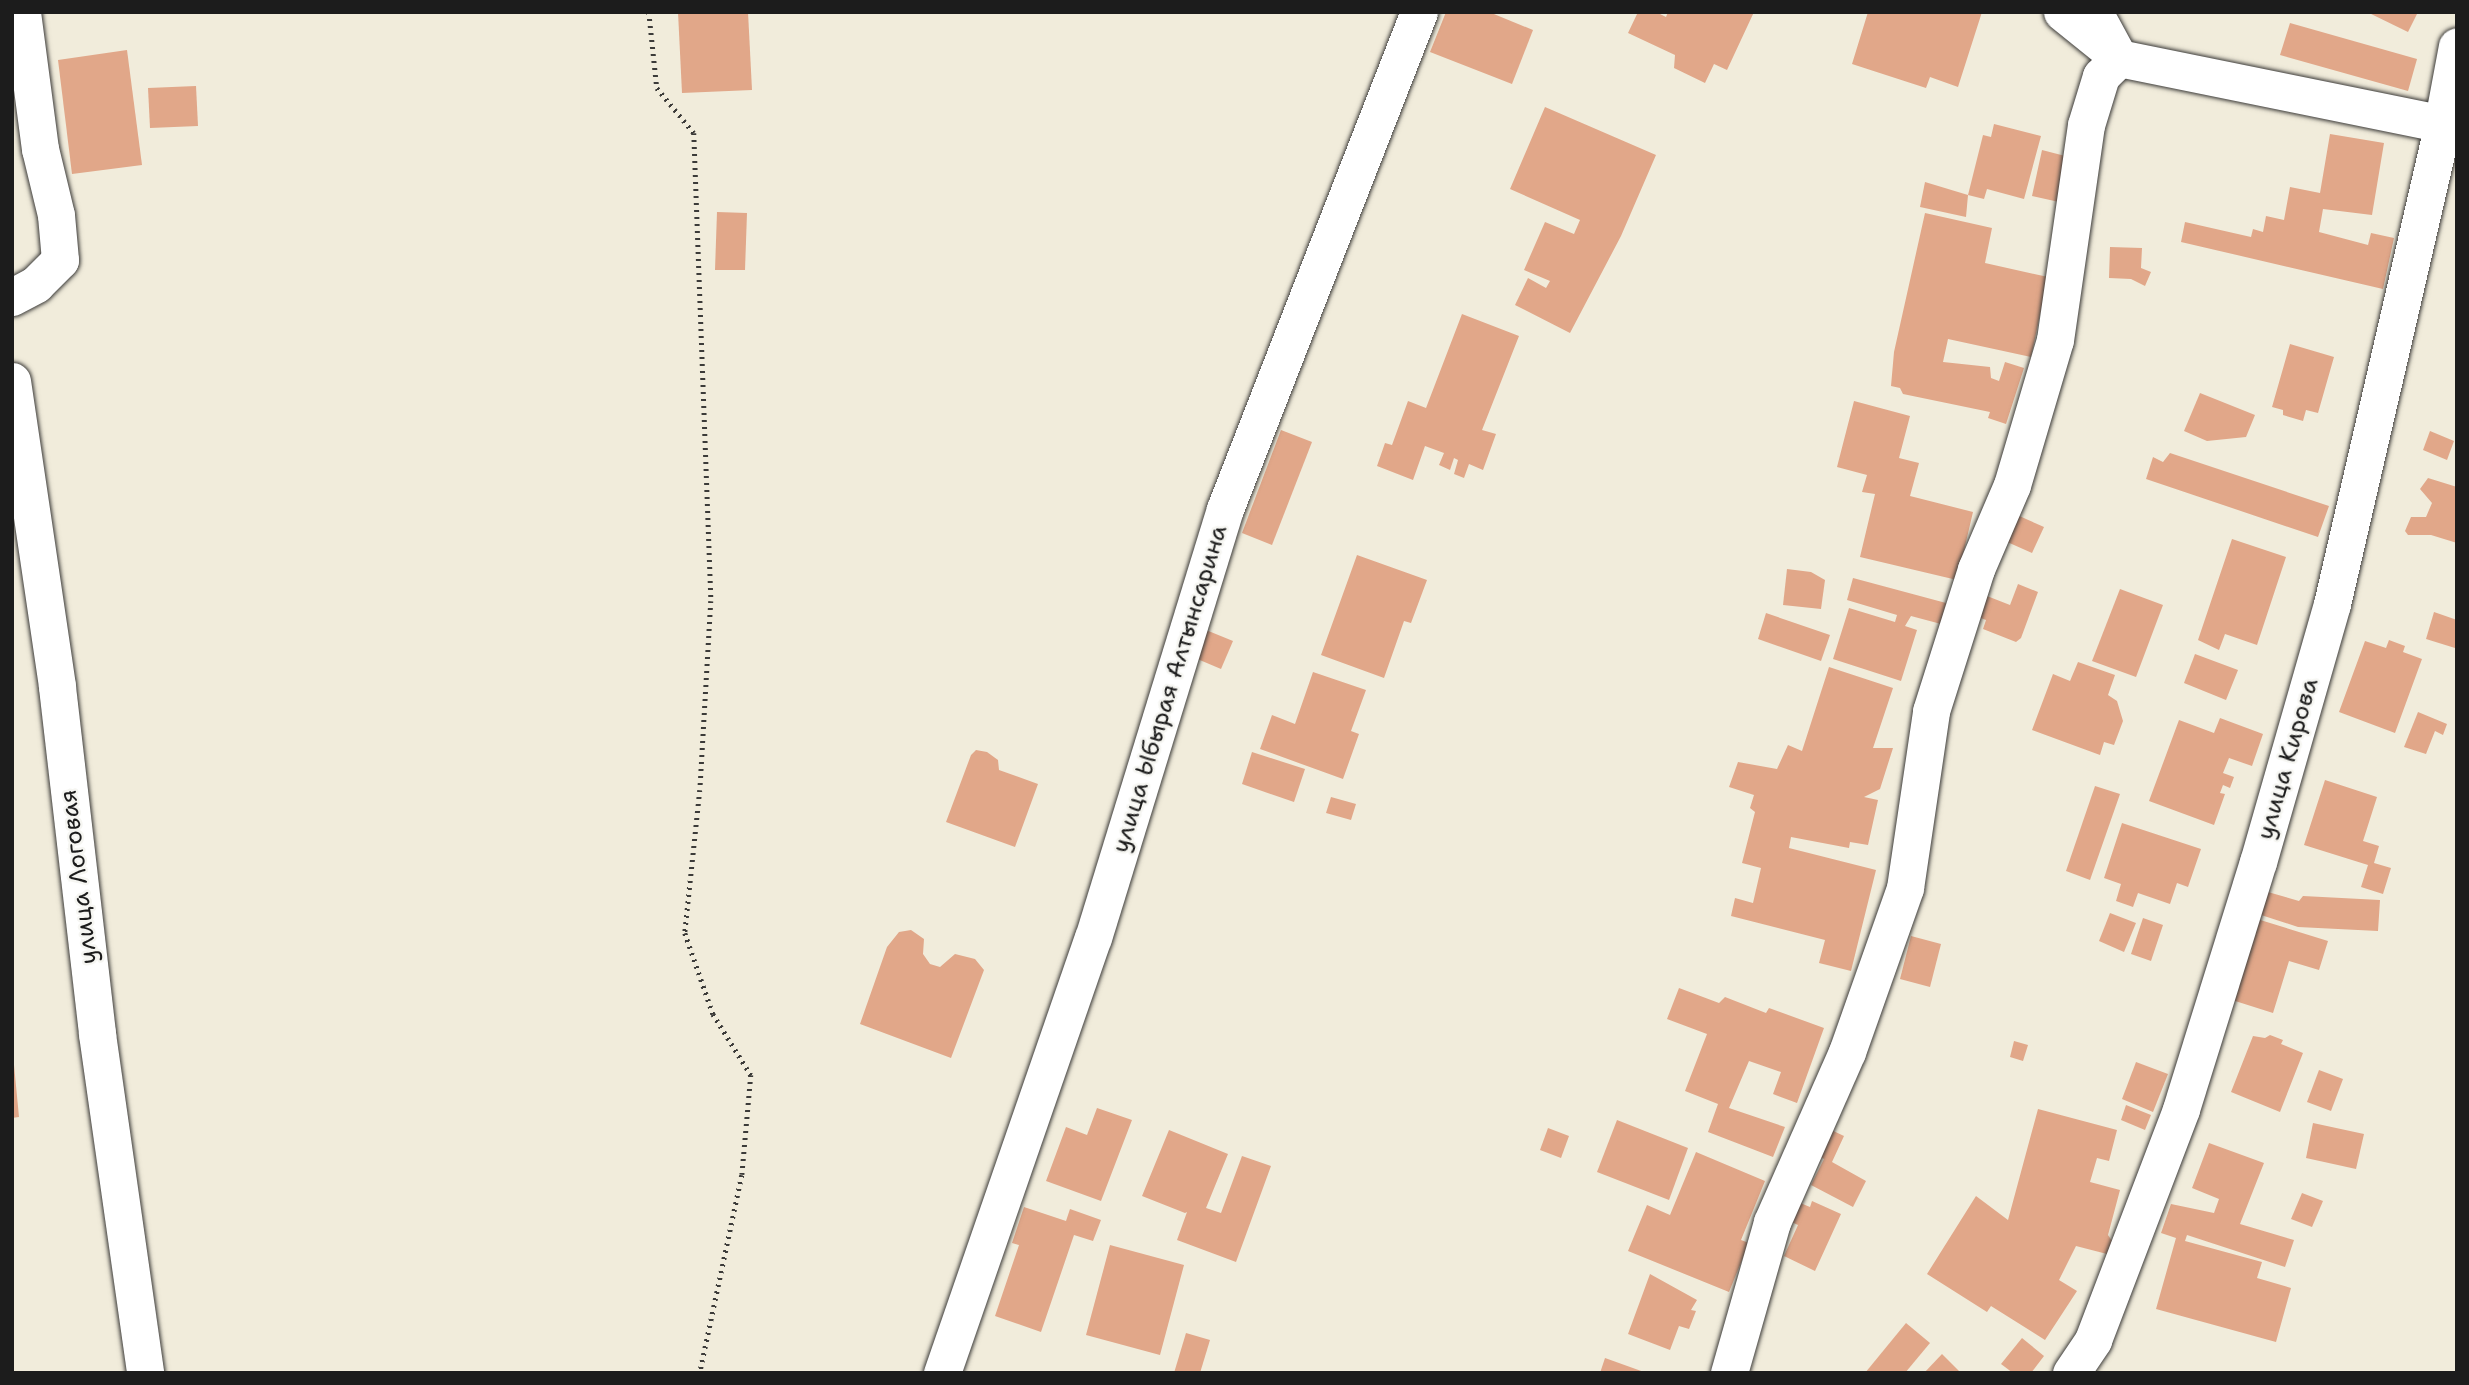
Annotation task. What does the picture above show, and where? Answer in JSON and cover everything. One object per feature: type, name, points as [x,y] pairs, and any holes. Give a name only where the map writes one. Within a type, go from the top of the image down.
[{"type":"street","points":[[12,297],[36,284],[60,260],[56,215],[40,149],[22,12]]},
{"type":"street","name":"улица Ыбырая Алтынсарина","points":[[942,1373],[1093,938],[1225,509],[1419,12]]},
{"type":"street","points":[[2062,12],[2119,58],[2449,126]]},
{"type":"street","points":[[2094,12],[2119,58]]},
{"type":"street","name":"улица Кирова","points":[[2071,1373],[2093,1340],[2181,1109],[2258,862],[2332,604],[2449,126],[2457,46]]},
{"type":"street","points":[[1729,1373],[1772,1222],[1847,1052],[1905,888],[1931,711],[1976,569],[2012,485],[2055,340],[2086,124],[2101,76],[2119,58]]},
{"type":"street","name":"улица Логовая","points":[[12,381],[57,687],[97,1034],[145,1373]]},
{"type":"path","points":[[649,12],[657,88],[694,133],[711,601],[700,790],[685,933],[713,1014],[751,1075],[742,1175],[700,1373]]},
{"type":"building","points":[[678,12],[748,12],[752,90],[682,93]]},
{"type":"building","points":[[1446,12],[1489,12],[1533,30],[1512,84],[1430,52]]},
{"type":"building","points":[[1638,12],[1656,12],[1666,17],[1668,12],[1754,12],[1727,70],[1714,64],[1705,83],[1674,68],[1675,55],[1628,33]]},
{"type":"building","points":[[1868,12],[1982,12],[1958,87],[1930,77],[1926,88],[1852,64]]},
{"type":"building","points":[[2367,12],[2418,12],[2408,32]]},
{"type":"building","points":[[2290,23],[2417,59],[2408,91],[2280,55]]},
{"type":"building","points":[[127,50],[142,165],[72,174],[58,60]]},
{"type":"building","points":[[196,86],[198,126],[150,128],[148,88]]},
{"type":"building","points":[[1545,107],[1656,155],[1621,236],[1570,333],[1515,305],[1528,278],[1546,288],[1550,281],[1524,270],[1545,222],[1574,234],[1580,220],[1510,189]]},
{"type":"building","points":[[1994,124],[2041,136],[2024,199],[1987,189],[1984,199],[1968,195],[1983,135],[1991,137]]},
{"type":"building","points":[[2330,134],[2384,143],[2372,215],[2323,209],[2319,232],[2368,245],[2371,233],[2394,238],[2383,289],[2181,242],[2185,222],[2251,237],[2253,229],[2263,232],[2266,216],[2284,220],[2290,187],[2320,193]]},
{"type":"building","points":[[2042,150],[2069,157],[2059,202],[2032,196]]},
{"type":"building","points":[[1925,182],[1968,195],[1966,217],[1920,207]]},
{"type":"building","points":[[717,212],[747,213],[745,270],[715,270]]},
{"type":"building","points":[[1925,213],[1992,228],[1985,263],[2048,277],[2031,357],[1948,339],[1943,362],[1990,367],[1991,378],[1999,381],[2005,362],[2024,368],[2006,424],[1988,418],[1990,412],[1903,394],[1900,388],[1891,386],[1894,352]]},
{"type":"building","points":[[2110,247],[2142,248],[2141,268],[2151,272],[2145,286],[2131,279],[2109,278]]},
{"type":"building","points":[[1462,314],[1519,336],[1482,430],[1496,434],[1483,470],[1469,464],[1464,478],[1454,474],[1458,460],[1454,458],[1450,470],[1439,465],[1444,453],[1425,446],[1413,480],[1377,466],[1385,443],[1392,445],[1408,401],[1426,408]]},
{"type":"building","points":[[2290,344],[2334,357],[2318,413],[2306,410],[2303,421],[2283,415],[2283,410],[2272,407]]},
{"type":"building","points":[[2200,393],[2255,415],[2246,437],[2207,441],[2184,431]]},
{"type":"building","points":[[1854,401],[1910,416],[1899,458],[1919,463],[1910,496],[1973,512],[1957,580],[1860,557],[1875,494],[1862,492],[1867,475],[1837,467]]},
{"type":"building","points":[[1281,430],[1312,442],[1272,545],[1242,533]]},
{"type":"building","points":[[2430,431],[2454,441],[2447,460],[2423,450]]},
{"type":"building","points":[[2170,453],[2329,506],[2318,537],[2146,479],[2153,457],[2163,462]]},
{"type":"building","points":[[2428,478],[2457,487],[2457,543],[2431,535],[2408,535],[2405,531],[2411,517],[2426,517],[2432,503],[2420,489]]},
{"type":"building","points":[[2017,515],[2044,527],[2032,553],[2005,541]]},
{"type":"building","points":[[2232,539],[2286,557],[2257,645],[2225,634],[2219,650],[2198,640]]},
{"type":"building","points":[[1357,555],[1427,580],[1411,623],[1404,621],[1384,678],[1321,655]]},
{"type":"building","points":[[1787,569],[1811,572],[1825,580],[1821,609],[1783,605]]},
{"type":"building","points":[[1853,578],[1946,603],[1941,624],[1911,616],[1905,626],[1917,630],[1901,681],[1833,659],[1849,608],[1895,622],[1897,615],[1847,600]]},
{"type":"building","points":[[2018,584],[2038,592],[2021,638],[2016,642],[1983,629],[1986,620],[1978,617],[1987,596],[2010,605]]},
{"type":"building","points":[[2120,589],[2163,605],[2136,677],[2092,661]]},
{"type":"building","points":[[2434,612],[2457,620],[2455,648],[2426,639]]},
{"type":"building","points":[[1766,613],[1830,635],[1821,661],[1758,639]]},
{"type":"building","points":[[1206,630],[1233,641],[1221,669],[1195,658]]},
{"type":"building","points":[[2389,640],[2405,646],[2403,652],[2422,659],[2395,733],[2339,712],[2365,641],[2386,648]]},
{"type":"building","points":[[2195,654],[2238,670],[2226,700],[2184,683]]},
{"type":"building","points":[[2078,662],[2115,675],[2108,695],[2117,701],[2123,721],[2114,745],[2104,742],[2100,755],[2032,730],[2053,674],[2070,681]]},
{"type":"building","points":[[1829,667],[1893,688],[1873,748],[1893,748],[1880,789],[1864,797],[1878,800],[1868,845],[1850,842],[1849,848],[1791,837],[1789,848],[1876,870],[1851,971],[1819,963],[1825,940],[1731,916],[1735,898],[1753,903],[1761,868],[1742,863],[1755,812],[1750,808],[1754,795],[1729,787],[1738,762],[1777,769],[1788,745],[1802,751]]},
{"type":"building","points":[[1313,672],[1366,690],[1351,731],[1359,734],[1343,779],[1260,749],[1272,715],[1295,724]]},
{"type":"building","points":[[2418,712],[2447,724],[2443,735],[2435,731],[2426,754],[2404,747]]},
{"type":"building","points":[[2220,718],[2263,734],[2252,766],[2229,758],[2223,773],[2234,777],[2230,788],[2223,785],[2220,793],[2225,794],[2214,825],[2149,801],[2179,720],[2214,733]]},
{"type":"building","points":[[976,750],[987,752],[998,760],[999,770],[1038,784],[1015,847],[946,822],[971,755]]},
{"type":"building","points":[[1252,752],[1305,769],[1294,802],[1242,784]]},
{"type":"building","points":[[2325,780],[2377,797],[2363,841],[2379,846],[2374,863],[2391,868],[2383,894],[2361,887],[2368,865],[2304,845]]},
{"type":"building","points":[[2095,786],[2120,794],[2090,880],[2066,871]]},
{"type":"building","points":[[1331,797],[1356,804],[1351,820],[1326,813]]},
{"type":"building","points":[[2122,823],[2201,849],[2188,887],[2177,883],[2170,904],[2138,893],[2133,907],[2116,901],[2121,884],[2104,878]]},
{"type":"building","points":[[2268,892],[2299,901],[2303,896],[2380,900],[2378,931],[2298,927],[2261,915]]},
{"type":"building","points":[[2110,913],[2136,923],[2124,952],[2099,941]]},
{"type":"building","points":[[2143,918],[2163,925],[2151,961],[2131,954]]},
{"type":"building","points":[[2257,919],[2328,941],[2319,970],[2289,961],[2273,1013],[2232,1000]]},
{"type":"building","points":[[911,930],[924,939],[923,954],[930,964],[940,967],[955,954],[975,959],[984,970],[951,1058],[860,1024],[887,947],[899,932]]},
{"type":"building","points":[[1911,936],[1941,944],[1930,987],[1900,979]]},
{"type":"building","points":[[1679,988],[1719,1003],[1725,997],[1766,1013],[1769,1008],[1824,1028],[1797,1103],[1773,1094],[1781,1072],[1749,1061],[1729,1108],[1785,1127],[1773,1157],[1708,1132],[1718,1104],[1685,1091],[1707,1034],[1667,1019]]},
{"type":"building","points":[[2270,1035],[2283,1040],[2281,1044],[2303,1053],[2280,1112],[2231,1092],[2253,1036],[2265,1038]]},
{"type":"building","points":[[2014,1041],[2028,1045],[2023,1061],[2010,1057]]},
{"type":"building","points":[[12,1044],[19,1117],[12,1118]]},
{"type":"building","points":[[2136,1062],[2168,1074],[2153,1112],[2122,1099]]},
{"type":"building","points":[[2319,1070],[2343,1079],[2331,1111],[2307,1102]]},
{"type":"building","points":[[2126,1105],[2151,1115],[2145,1130],[2121,1120]]},
{"type":"building","points":[[1097,1108],[1132,1120],[1101,1201],[1046,1181],[1066,1127],[1087,1135]]},
{"type":"building","points":[[2038,1109],[2117,1130],[2109,1161],[2097,1158],[2090,1182],[2120,1190],[2108,1235],[2112,1241],[2107,1254],[2076,1246],[2059,1280],[2077,1291],[2045,1340],[1991,1306],[1987,1312],[1927,1274],[1976,1196],[2008,1220]]},
{"type":"building","points":[[1617,1120],[1688,1148],[1669,1200],[1597,1172]]},
{"type":"building","points":[[2313,1123],[2364,1134],[2356,1169],[2306,1158]]},
{"type":"building","points":[[1548,1128],[1569,1136],[1561,1158],[1540,1150]]},
{"type":"building","points":[[1827,1128],[1844,1136],[1832,1162],[1866,1181],[1853,1207],[1811,1185],[1824,1159],[1815,1154]]},
{"type":"building","points":[[1169,1130],[1228,1154],[1206,1208],[1221,1213],[1242,1156],[1271,1166],[1236,1262],[1177,1240],[1187,1212],[1142,1196]]},
{"type":"building","points":[[2209,1143],[2264,1163],[2240,1224],[2294,1240],[2285,1267],[2187,1235],[2185,1241],[2262,1262],[2257,1278],[2291,1288],[2276,1342],[2156,1309],[2176,1238],[2161,1233],[2171,1204],[2214,1213],[2219,1199],[2192,1188]]},
{"type":"building","points":[[1696,1152],[1765,1181],[1741,1240],[1749,1243],[1729,1292],[1628,1251],[1647,1205],[1670,1215]]},
{"type":"building","points":[[2302,1193],[2323,1201],[2312,1227],[2291,1219]]},
{"type":"building","points":[[1793,1200],[1810,1207],[1812,1201],[1841,1214],[1815,1271],[1784,1256],[1798,1225],[1785,1219]]},
{"type":"building","points":[[1024,1207],[1066,1221],[1070,1209],[1101,1220],[1093,1241],[1074,1235],[1041,1332],[995,1316],[1019,1245],[1012,1243]]},
{"type":"building","points":[[1110,1245],[1184,1265],[1160,1355],[1086,1335]]},
{"type":"building","points":[[1650,1274],[1697,1300],[1691,1310],[1696,1311],[1689,1329],[1679,1326],[1670,1350],[1628,1334]]},
{"type":"building","points":[[1906,1323],[1930,1343],[1905,1373],[1865,1373]]},
{"type":"building","points":[[1186,1333],[1210,1340],[1200,1373],[1174,1373]]},
{"type":"building","points":[[2022,1338],[2044,1356],[2031,1373],[2013,1373],[2001,1364]]},
{"type":"building","points":[[1942,1354],[1961,1373],[1924,1373]]},
{"type":"building","points":[[1605,1358],[1644,1372],[1644,1373],[1600,1373]]}]
